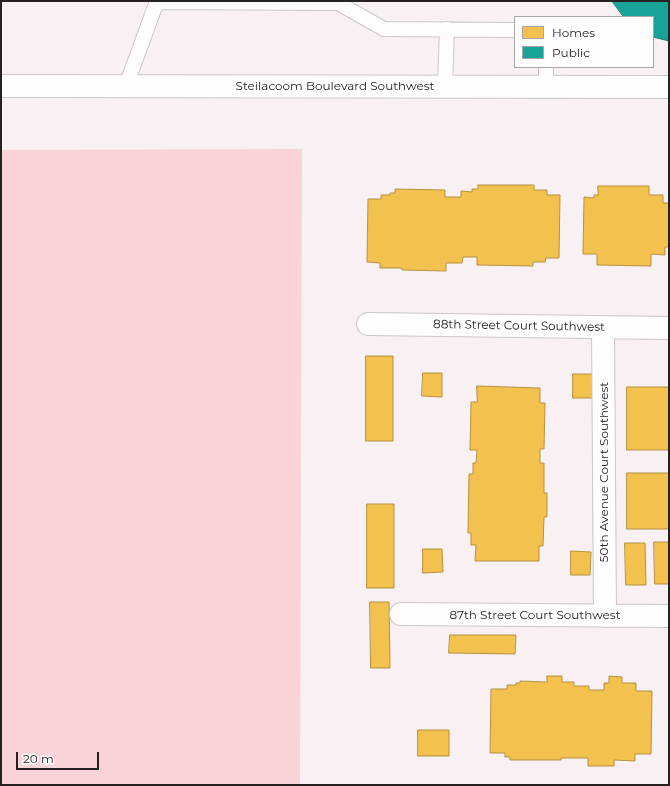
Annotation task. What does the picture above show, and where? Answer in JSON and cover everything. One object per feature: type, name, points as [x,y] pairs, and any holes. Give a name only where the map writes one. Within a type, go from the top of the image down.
[{"type":"street","name":"Steilacoom Boulevard Southwest","points":[[1,86],[445,86],[546,77],[669,87]]},
{"type":"street","name":"88th Street Court Southwest","points":[[368,324],[669,328]]},
{"type":"street","name":"50th Avenue Court Southwest","points":[[603,327],[605,616]]},
{"type":"street","name":"87th Street Court Southwest","points":[[400,614],[669,616]]},
{"type":"lane","points":[[126,86],[157,2],[338,3],[384,29],[514,30]]},
{"type":"lane","points":[[445,86],[447,29]]},
{"type":"shaded area","points":[[302,149],[300,785],[1,785],[1,150]]},
{"type":"building: Homes","points":[[478,185],[534,185],[534,190],[547,190],[547,195],[560,195],[559,258],[546,258],[545,262],[533,262],[533,266],[477,265],[477,257],[463,257],[462,263],[446,263],[446,271],[380,268],[380,263],[367,262],[368,199],[381,199],[381,195],[390,195],[390,193],[395,193],[395,189],[445,190],[445,197],[461,197],[461,191],[472,192],[472,189],[478,189]]},
{"type":"building: Homes","points":[[598,186],[649,186],[649,195],[663,195],[663,203],[669,203],[669,247],[665,247],[665,255],[651,254],[651,266],[597,265],[597,254],[583,254],[584,197],[594,198],[594,195],[598,195]]},
{"type":"building: Homes","points":[[366,356],[393,356],[393,441],[366,441]]},
{"type":"building: Homes","points":[[423,373],[442,373],[442,397],[422,396]]},
{"type":"building: Homes","points":[[573,374],[593,374],[593,398],[573,398]]},
{"type":"building: Homes","points":[[477,386],[540,388],[540,403],[545,403],[544,449],[540,449],[540,463],[544,463],[544,493],[547,493],[547,517],[544,517],[543,546],[539,546],[539,561],[475,561],[476,545],[471,545],[471,533],[468,533],[469,474],[473,474],[473,463],[476,463],[477,450],[470,450],[471,402],[477,402]]},
{"type":"building: Homes","points":[[627,387],[669,387],[669,450],[627,450]]},
{"type":"building: Homes","points":[[627,473],[669,473],[669,529],[627,529]]},
{"type":"building: Homes","points":[[367,504],[394,504],[394,588],[367,588]]},
{"type":"building: Homes","points":[[654,542],[669,542],[669,584],[655,584]]},
{"type":"building: Homes","points":[[625,543],[645,543],[646,585],[626,585]]},
{"type":"building: Homes","points":[[423,549],[442,549],[443,572],[423,573]]},
{"type":"building: Homes","points":[[571,551],[591,552],[590,575],[571,575]]},
{"type":"building: Homes","points":[[370,602],[389,602],[390,668],[371,668]]},
{"type":"building: Homes","points":[[450,635],[516,635],[515,654],[449,653]]},
{"type":"building: Homes","points":[[547,676],[562,676],[562,682],[574,682],[574,686],[589,686],[589,690],[604,690],[604,683],[609,683],[609,676],[622,677],[622,683],[636,683],[636,691],[652,691],[651,754],[635,754],[635,761],[614,760],[614,766],[588,766],[588,758],[561,758],[561,760],[510,760],[510,757],[505,757],[505,753],[490,753],[491,689],[507,689],[507,685],[516,685],[516,683],[520,683],[520,681],[547,682]]},
{"type":"building: Homes","points":[[418,730],[449,730],[449,756],[418,756]]},
{"type":"building: Public","points":[[612,1],[669,1],[669,41],[654,37],[654,16],[623,16]]}]
